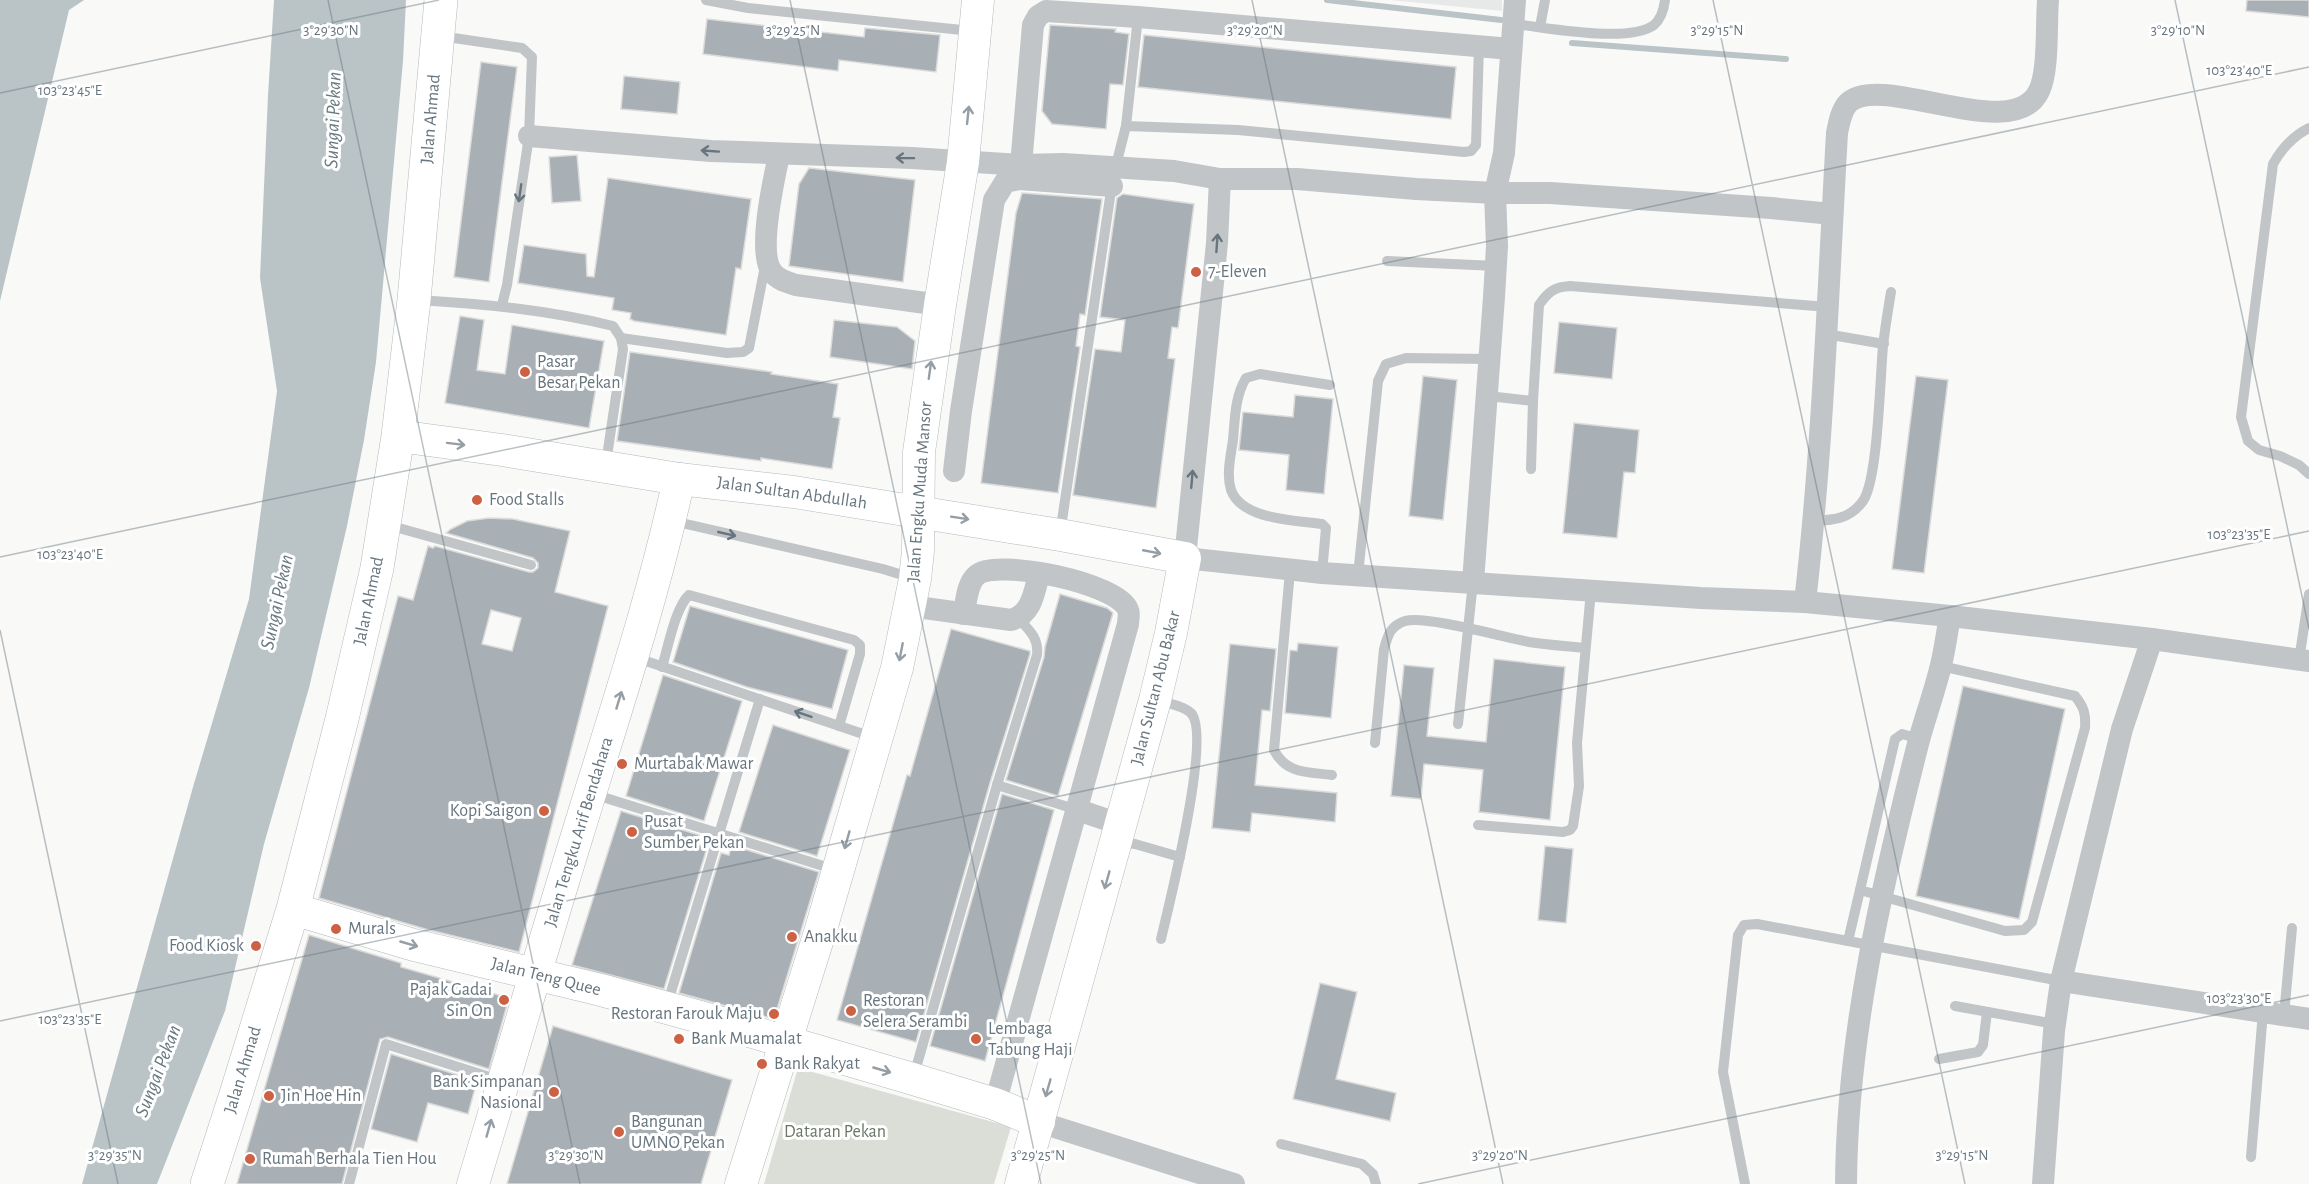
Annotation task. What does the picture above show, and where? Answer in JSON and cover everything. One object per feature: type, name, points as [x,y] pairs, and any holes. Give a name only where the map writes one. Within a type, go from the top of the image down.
[{"type":"highway","name":"Jalan Ahmad","points":[[207,1184],[293,909],[365,624],[398,436],[414,300],[441,0]]},
{"type":"street","name":"Jalan Engku Muda Mansor","points":[[741,1184],[878,739],[897,668],[912,592],[918,511],[919,452],[963,162],[978,0]]},
{"type":"street","points":[[1473,582],[1496,266],[1495,193],[1504,153],[1515,0]]},
{"type":"street","points":[[1805,602],[1814,521],[1837,133],[1841,116],[1849,103],[1864,97],[1884,95],[1980,111],[2004,112],[2030,103],[2039,91],[2044,75],[2048,0]]},
{"type":"street","points":[[1021,165],[1031,35],[1038,15],[1046,11],[1511,48]]},
{"type":"street","points":[[529,136],[779,155],[912,158],[1021,165],[1063,164],[1114,177]]},
{"type":"street","points":[[779,155],[765,246],[766,260],[771,271],[782,281],[796,285],[940,305]]},
{"type":"street","points":[[954,471],[961,411],[994,200],[1005,182],[1018,179],[1114,177],[1174,171],[1220,179],[1297,179],[1416,189],[1495,193],[1562,193],[1771,207],[1832,214]]},
{"type":"street","name":"Jalan Sultan Abu Bakar","points":[[1022,1184],[1155,700],[1173,624],[1185,558],[1217,243],[1220,179]]},
{"type":"street","points":[[953,237],[987,241]]},
{"type":"street","points":[[925,407],[961,411]]},
{"type":"street","name":"Jalan Sultan Abdullah","points":[[398,436],[502,450],[679,479],[794,492],[918,511],[1185,558]]},
{"type":"street","name":"Jalan Tengku Arif Bendahara","points":[[473,1184],[633,657],[661,559],[679,479]]},
{"type":"street","points":[[1185,558],[1290,571],[1591,591],[1805,602],[2152,639],[2304,661]]},
{"type":"street","points":[[964,614],[970,584],[976,575],[985,570],[998,568],[1071,579],[1104,590],[1121,600],[1128,610],[1128,624],[1078,810],[995,1104]]},
{"type":"street","points":[[912,592],[964,614],[1011,620],[1018,618],[1027,610],[1039,574]]},
{"type":"street","points":[[1846,1184],[1848,1113],[1872,946],[1920,739],[1941,666],[1950,616]]},
{"type":"street","points":[[2043,1184],[2055,1024],[2061,981],[2122,729],[2152,639]]},
{"type":"street","points":[[1078,810],[1119,833]]},
{"type":"street","name":"Jalan Teng Quee","points":[[293,909],[414,945],[666,1008],[913,1078],[995,1104],[1039,1122]]},
{"type":"street","points":[[2061,981],[2309,1019]]},
{"type":"street","points":[[1039,1122],[1234,1184]]},
{"type":"lane","points":[[706,0],[748,8],[976,32]]},
{"type":"lane","points":[[1540,27],[1545,0]]},
{"type":"lane","points":[[1513,24],[1605,34],[1637,33],[1656,24],[1664,9],[1665,0]]},
{"type":"lane","points":[[1060,535],[1114,177],[1126,126],[1138,17]]},
{"type":"lane","points":[[438,36],[522,48],[532,57],[529,136],[502,305]]},
{"type":"lane","points":[[1126,126],[1238,130],[1471,151],[1476,145],[1479,45]]},
{"type":"lane","points":[[2309,128],[2294,137],[2280,150],[2273,164],[2241,417],[2248,441],[2259,450],[2299,465],[2309,474]]},
{"type":"lane","points":[[621,338],[728,353],[743,352],[748,348],[766,260]]},
{"type":"lane","points":[[1387,261],[1496,266]]},
{"type":"lane","points":[[1531,469],[1539,304],[1546,294],[1557,287],[1581,286],[1828,307]]},
{"type":"lane","points":[[1814,521],[1840,519],[1854,511],[1864,499],[1872,472],[1891,292]]},
{"type":"lane","points":[[414,300],[502,305],[555,313],[613,326],[621,338],[623,349],[605,467]]},
{"type":"lane","points":[[1826,334],[1884,344]]},
{"type":"lane","points":[[1358,575],[1378,381],[1386,364],[1406,358],[1490,359]]},
{"type":"lane","points":[[1322,573],[1326,528],[1322,524],[1256,513],[1241,503],[1231,490],[1229,471],[1239,389],[1246,378],[1260,374],[1330,385]]},
{"type":"lane","points":[[1488,396],[1533,400]]},
{"type":"lane","points":[[670,521],[883,569],[912,592]]},
{"type":"lane","points":[[384,524],[531,565]]},
{"type":"lane","points":[[1290,571],[1274,750],[1278,759],[1287,766],[1332,775]]},
{"type":"lane","points":[[1458,724],[1473,582]]},
{"type":"lane","points":[[1478,825],[1563,832],[1573,826],[1579,786],[1577,743],[1591,591]]},
{"type":"lane","points":[[662,667],[680,609],[689,594],[854,640],[860,645],[860,654],[839,726]]},
{"type":"lane","points":[[2304,661],[2309,594]]},
{"type":"lane","points":[[913,1078],[997,785],[1037,655],[1038,646],[1035,637],[1018,618]]},
{"type":"lane","points":[[1375,743],[1384,649],[1388,634],[1394,626],[1408,620],[1447,624],[1532,642],[1585,648]]},
{"type":"lane","points":[[633,657],[878,739]]},
{"type":"lane","points":[[1860,890],[2005,930],[2024,930],[2032,922],[2085,728],[2086,716],[2083,705],[2075,696],[1941,666]]},
{"type":"lane","points":[[666,1008],[760,699]]},
{"type":"lane","points":[[1155,700],[1191,712],[1196,721],[1197,739],[1192,794],[1161,939]]},
{"type":"lane","points":[[1848,941],[1895,738],[1902,734],[1920,739]]},
{"type":"lane","points":[[997,785],[1078,810]]},
{"type":"lane","points":[[590,793],[837,871]]},
{"type":"lane","points":[[1119,833],[1135,844],[1180,857]]},
{"type":"lane","points":[[1745,1184],[1723,1072],[1738,935],[1744,925],[1757,924],[2061,981]]},
{"type":"lane","points":[[2251,1157],[2273,1014],[2292,928]]},
{"type":"lane","points":[[1955,1006],[2055,1024]]},
{"type":"lane","points":[[1939,1059],[1978,1052],[1983,1045],[1987,1012]]},
{"type":"lane","points":[[349,1184],[386,1044],[503,1081]]},
{"type":"lane","points":[[1281,1144],[1362,1164],[1373,1174],[1376,1184]]},
{"type":"shaded area","points":[[1390,0],[1502,0],[1502,11]]},
{"type":"green space","name":"Dataran Pekan","points":[[798,1068],[1011,1127],[994,1184],[764,1184]]},
{"type":"water","points":[[0,0],[84,0],[69,10],[0,301]]},
{"type":"water","name":"Sungai Pekan","points":[[274,0],[406,0],[403,61],[376,362],[364,440],[347,526],[309,688],[264,844],[225,1011],[157,1184],[82,1184],[193,787],[249,599],[277,391],[260,278]]},
{"type":"building","points":[[2247,0],[2309,0],[2309,17],[2246,11]]},
{"type":"building","points":[[707,19],[864,37],[865,28],[940,35],[936,72],[839,60],[838,71],[703,54]]},
{"type":"building","points":[[1050,25],[1116,29],[1115,32],[1129,34],[1123,85],[1110,84],[1106,129],[1052,124],[1042,111]]},
{"type":"building","points":[[1144,35],[1456,67],[1451,119],[1138,87]]},
{"type":"building","points":[[481,62],[517,67],[489,282],[454,277]]},
{"type":"building","points":[[624,76],[680,82],[677,114],[621,109]]},
{"type":"building","points":[[577,155],[581,201],[552,203],[549,157]]},
{"type":"building","points":[[809,168],[915,180],[903,282],[789,266],[799,184]]},
{"type":"building","points":[[608,178],[751,199],[741,269],[736,268],[726,335],[634,321],[630,319],[631,313],[612,310],[614,298],[518,283],[524,245],[586,254],[587,276],[594,277]]},
{"type":"building","points":[[1022,193],[1102,199],[1085,315],[1080,314],[1076,346],[1080,347],[1058,493],[981,483],[1016,213]]},
{"type":"building","points":[[1123,194],[1194,204],[1178,328],[1172,327],[1168,358],[1175,359],[1156,508],[1073,495],[1095,349],[1121,352],[1125,320],[1100,317],[1117,198]]},
{"type":"building","name":"Pasar Besar Pekan","points":[[460,316],[484,320],[477,370],[505,374],[512,325],[604,341],[589,428],[445,403]]},
{"type":"building","points":[[834,320],[897,327],[915,341],[912,369],[830,357]]},
{"type":"building","points":[[1559,322],[1617,328],[1612,379],[1554,373]]},
{"type":"building","points":[[630,352],[772,372],[771,374],[838,384],[833,417],[840,418],[832,469],[617,441]]},
{"type":"building","points":[[1423,376],[1457,380],[1443,520],[1409,516]]},
{"type":"building","points":[[1916,376],[1948,380],[1924,573],[1892,569]]},
{"type":"building","points":[[1295,395],[1333,399],[1324,494],[1286,490],[1289,455],[1239,450],[1243,412],[1293,417]]},
{"type":"building","points":[[1574,423],[1639,430],[1635,473],[1624,472],[1617,538],[1563,533]]},
{"type":"building","points":[[489,518],[513,519],[570,531],[555,592],[608,606],[519,952],[425,929],[319,898],[398,596],[413,600],[428,546],[529,572],[538,568],[538,563],[533,558],[446,533],[467,521]],"holes":[[[491,610],[521,618],[512,651],[482,644]]]},
{"type":"building","points":[[1060,594],[1107,608],[1113,613],[1058,796],[1006,780],[1044,657]]},
{"type":"building","points":[[690,606],[848,650],[832,709],[747,687],[673,662]]},
{"type":"building","points":[[951,629],[1030,651],[1030,654],[990,783],[916,1042],[837,1020]]},
{"type":"building","points":[[1298,643],[1338,647],[1331,718],[1285,713],[1290,650],[1297,651]]},
{"type":"building","points":[[1230,644],[1276,649],[1270,711],[1262,710],[1255,785],[1337,793],[1335,822],[1252,813],[1250,832],[1212,828]]},
{"type":"building","points":[[1494,659],[1565,667],[1550,820],[1479,812],[1483,770],[1424,764],[1421,799],[1391,796],[1404,665],[1434,668],[1427,736],[1486,742]]},
{"type":"building","points":[[663,675],[742,701],[704,821],[626,796]]},
{"type":"building","points":[[1963,686],[2065,709],[2019,919],[1916,896]]},
{"type":"building","points":[[773,725],[850,750],[817,856],[739,832]]},
{"type":"building","points":[[1002,794],[1054,810],[985,1061],[930,1046]]},
{"type":"building","points":[[621,811],[699,835],[696,844],[707,848],[664,989],[572,965]]},
{"type":"building","points":[[731,845],[819,872],[774,1019],[679,993],[721,853],[729,855]]},
{"type":"building","points":[[1545,846],[1573,849],[1566,923],[1538,920]]},
{"type":"building","points":[[309,935],[401,963],[401,967],[509,998],[489,1069],[388,1037],[380,1039],[342,1184],[237,1184]]},
{"type":"building","points":[[1320,983],[1357,992],[1336,1079],[1396,1093],[1390,1121],[1293,1099]]},
{"type":"building","name":"Bangunan UMNO Pekan","points":[[553,1026],[732,1080],[701,1184],[507,1184]]},
{"type":"building","points":[[391,1054],[477,1081],[468,1114],[428,1103],[417,1142],[371,1129]]},
{"type":"waterway","points":[[1327,0],[1501,20]]},
{"type":"waterway","points":[[1572,43],[1786,59]]},
{"type":"place","name":"7-Eleven","points":[[1196,272]]},
{"type":"place","name":"Pasar Besar Pekan","points":[[525,372]]},
{"type":"place","name":"Food Stalls","points":[[477,500]]},
{"type":"place","name":"Murtabak Mawar","points":[[622,764]]},
{"type":"place","name":"Kopi Saigon","points":[[544,811]]},
{"type":"place","name":"Pusat Sumber Pekan","points":[[632,832]]},
{"type":"place","name":"Murals","points":[[336,929]]},
{"type":"place","name":"Anakku","points":[[792,937]]},
{"type":"place","name":"Food Kiosk","points":[[256,946]]},
{"type":"place","name":"Pajak Gadai Sin On","points":[[504,1000]]},
{"type":"place","name":"Restoran Selera Serambi","points":[[851,1011]]},
{"type":"place","name":"Restoran Farouk Maju","points":[[774,1014]]},
{"type":"place","name":"Bank Muamalat","points":[[679,1039]]},
{"type":"place","name":"Lembaga Tabung Haji","points":[[976,1039]]},
{"type":"place","name":"Bank Rakyat","points":[[762,1064]]},
{"type":"place","name":"Bank Simpanan Nasional","points":[[554,1092]]},
{"type":"place","name":"Jin Hoe Hin","points":[[269,1096]]},
{"type":"place","name":"Bangunan UMNO Pekan","points":[[619,1132]]},
{"type":"place","name":"Rumah Berhala Tien Hou","points":[[250,1159]]}]
